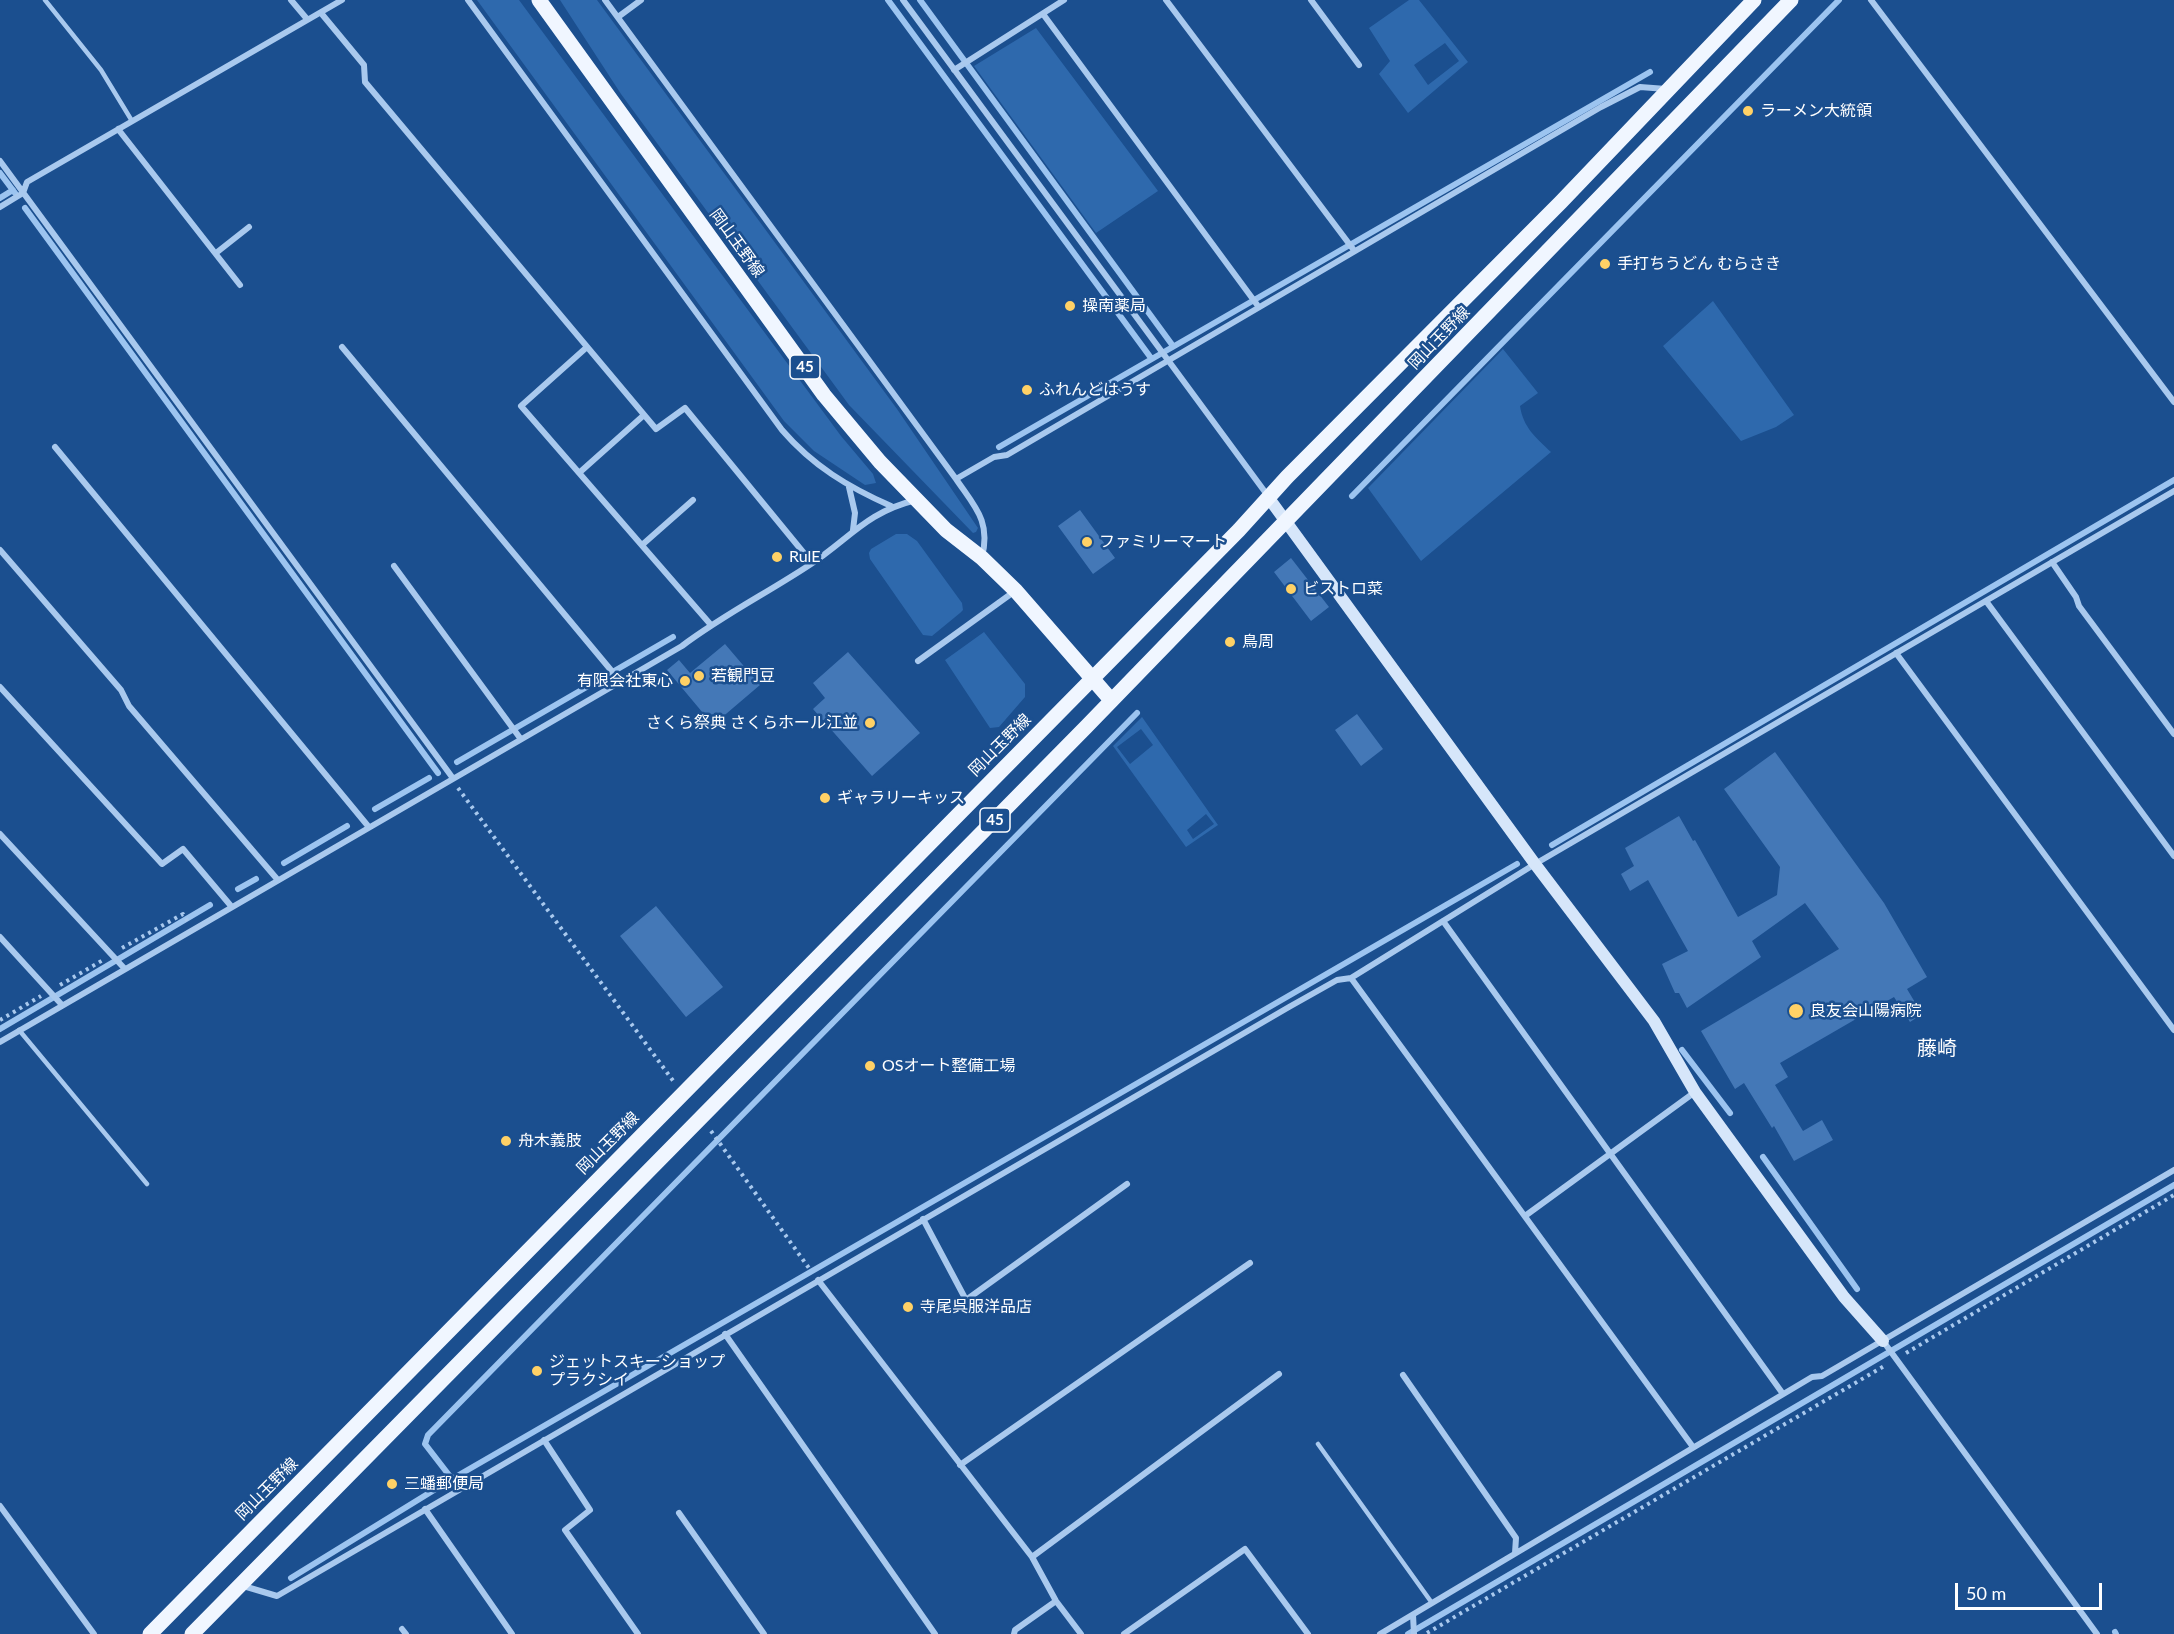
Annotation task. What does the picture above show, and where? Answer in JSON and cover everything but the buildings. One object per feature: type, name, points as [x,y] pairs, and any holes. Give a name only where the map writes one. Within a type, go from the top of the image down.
[{"type":"main road","name":"岡山玉野線","points":[[539,0],[824,395],[880,462],[916,500],[946,530],[982,558],[1016,591],[1111,700]]},
{"type":"main road","name":"岡山玉野線","points":[[150,1634],[682,1092],[1239,530],[1268,497],[1560,202],[1754,0]]},
{"type":"main road","name":"岡山玉野線","points":[[192,1634],[702,1118],[1791,0]]},
{"type":"street","points":[[291,0],[307,19]]},
{"type":"street","points":[[0,207],[23,193],[27,182],[342,0]]},
{"type":"street","points":[[468,0],[782,430],[800,451],[849,487],[891,506]]},
{"type":"street","points":[[605,0],[956,479],[985,523],[987,540],[982,558]]},
{"type":"street","points":[[618,17],[641,0]]},
{"type":"street","points":[[903,0],[1535,864],[1654,1021],[1695,1092],[1844,1297],[1885,1344],[2097,1634]]},
{"type":"street","points":[[954,70],[1064,0]]},
{"type":"street","points":[[1166,0],[1351,246]]},
{"type":"street","points":[[1311,0],[1359,65]]},
{"type":"street","points":[[1871,0],[2174,402]]},
{"type":"street","points":[[321,13],[364,65],[365,82],[656,429],[685,408],[812,563]]},
{"type":"street","points":[[1043,14],[1257,305]]},
{"type":"street","points":[[956,479],[994,457],[1007,455],[1163,355],[1257,305],[1351,246],[1640,87],[1667,89]]},
{"type":"street","points":[[118,129],[240,285]]},
{"type":"street","points":[[0,161],[452,777]]},
{"type":"street","points":[[216,253],[249,227]]},
{"type":"street","points":[[587,346],[521,406],[711,625]]},
{"type":"street","points":[[342,347],[618,678]]},
{"type":"street","points":[[579,473],[644,415]]},
{"type":"street","points":[[55,447],[368,826]]},
{"type":"street","points":[[849,487],[856,518],[852,532]]},
{"type":"street","points":[[240,1584],[277,1596],[1289,1007],[1336,980],[1351,978],[1535,864],[2174,491]]},
{"type":"street","points":[[642,545],[693,500]]},
{"type":"street","points":[[0,1042],[60,1002],[231,906],[618,678],[682,646],[711,625],[812,563],[891,506],[916,500]]},
{"type":"street","points":[[0,550],[121,690],[129,706],[277,879]]},
{"type":"street","points":[[2052,562],[2076,597],[2079,606],[2174,734]]},
{"type":"street","points":[[394,567],[519,736]]},
{"type":"street","points":[[918,662],[1016,591]]},
{"type":"street","points":[[1986,601],[2174,856]]},
{"type":"street","points":[[1896,653],[2174,1030]]},
{"type":"street","points":[[0,687],[162,864],[183,849],[231,906]]},
{"type":"street","points":[[0,834],[122,966]]},
{"type":"street","points":[[1443,921],[1783,1394]]},
{"type":"street","points":[[0,937],[60,1002]]},
{"type":"street","points":[[1351,978],[1693,1447]]},
{"type":"street","points":[[1525,1216],[1695,1092]]},
{"type":"street","points":[[1380,1634],[1413,1618],[1432,1603],[1629,1488],[1783,1394],[1885,1344],[2174,1170]]},
{"type":"street","points":[[922,1219],[966,1300],[1127,1184]]},
{"type":"street","points":[[960,1465],[1250,1263]]},
{"type":"street","points":[[818,1280],[1032,1557],[1056,1601],[1081,1634]]},
{"type":"street","points":[[726,1334],[935,1634]]},
{"type":"street","points":[[1032,1557],[1279,1374]]},
{"type":"street","points":[[1402,1375],[1516,1538],[1515,1553]]},
{"type":"street","points":[[544,1440],[590,1510],[565,1530],[638,1634]]},
{"type":"street","points":[[0,1506],[94,1634]]},
{"type":"street","points":[[425,1509],[512,1634]]},
{"type":"street","points":[[679,1513],[764,1634]]},
{"type":"street","points":[[1124,1634],[1245,1549],[1308,1634]]},
{"type":"street","points":[[1014,1634],[1015,1630],[1056,1601]]},
{"type":"street","points":[[1413,1618],[1414,1634]]},
{"type":"lane","points":[[45,0],[101,70],[132,121]]},
{"type":"lane","points":[[19,1030],[147,1184]]},
{"type":"lane","points":[[1318,1444],[1432,1603]]},
{"type":"path","points":[[452,777],[682,1092]]},
{"type":"path","points":[[0,1020],[183,914],[184,916]]},
{"type":"path","points":[[702,1118],[809,1268]]},
{"type":"path","points":[[1425,1634],[2174,1196]]},
{"type":"shaded area","points":[[477,0],[519,0],[841,436],[873,474],[876,483],[865,485],[814,451],[784,421]]},
{"type":"shaded area","points":[[560,0],[597,0],[897,409],[978,528],[976,532],[973,533],[849,405],[621,94]]},
{"type":"shaded area","points":[[1409,0],[1419,0],[1468,62],[1408,113],[1379,74],[1390,61],[1369,28]],"holes":[[[1445,43],[1459,61],[1428,85],[1414,65]]]},
{"type":"shaded area","points":[[1036,28],[1158,191],[1096,233],[974,66]]},
{"type":"shaded area","points":[[1713,301],[1794,415],[1776,427],[1741,441],[1663,346]]},
{"type":"shaded area","points":[[1503,349],[1538,393],[1520,406],[1531,432],[1551,452],[1421,561],[1368,488]]},
{"type":"shaded area","points":[[896,534],[907,534],[917,541],[962,603],[963,610],[932,636],[923,635],[870,559],[871,549]]},
{"type":"shaded area","points":[[984,632],[1025,684],[1025,697],[999,727],[990,728],[945,660]]},
{"type":"shaded area","points":[[1142,717],[1218,825],[1186,847],[1113,746]],"holes":[[[1141,729],[1153,745],[1130,764],[1117,747]],[[1206,814],[1214,824],[1193,839],[1187,830]]]},
{"type":"waterway","points":[[888,0],[1151,358]]},
{"type":"waterway","points":[[920,0],[1173,346]]},
{"type":"waterway","points":[[1352,496],[1839,0]]},
{"type":"waterway","points":[[999,447],[1650,72]]},
{"type":"waterway","points":[[0,173],[15,193]]},
{"type":"waterway","points":[[0,198],[13,190]]},
{"type":"waterway","points":[[25,208],[438,773]]},
{"type":"waterway","points":[[1552,845],[2174,480]]},
{"type":"waterway","points":[[457,762],[673,637]]},
{"type":"waterway","points":[[452,1479],[425,1444],[428,1435],[1137,713]]},
{"type":"waterway","points":[[375,809],[429,778]]},
{"type":"waterway","points":[[284,863],[347,826]]},
{"type":"waterway","points":[[291,1578],[452,1479],[1517,864]]},
{"type":"waterway","points":[[238,889],[256,879]]},
{"type":"waterway","points":[[0,1029],[210,905]]},
{"type":"waterway","points":[[1682,1050],[1730,1113]]},
{"type":"waterway","points":[[1763,1157],[1857,1289]]},
{"type":"waterway","points":[[1408,1634],[2174,1185]]},
{"type":"place","name":"ラーメン大統領","points":[[1748,111]]},
{"type":"place","name":"手打ちうどん むらさき","points":[[1605,264]]},
{"type":"place","name":"操南薬局","points":[[1070,306]]},
{"type":"place","name":"ふれんどはうす","points":[[1027,390]]},
{"type":"place","name":"ファミリーマート","points":[[1087,542]]},
{"type":"place","name":"RulE","points":[[777,557]]},
{"type":"place","name":"ビストロ菜","points":[[1291,589]]},
{"type":"place","name":"鳥周","points":[[1230,642]]},
{"type":"place","name":"若観門豆","points":[[699,676]]},
{"type":"place","name":"有限会社東心","points":[[685,681]]},
{"type":"place","name":"さくら祭典 さくらホール江並","points":[[870,723]]},
{"type":"place","name":"ギャラリーキッス","points":[[825,798]]},
{"type":"place","name":"良友会山陽病院","points":[[1796,1011]]},
{"type":"place","name":"OSオート整備工場","points":[[870,1066]]},
{"type":"place","name":"舟木義肢","points":[[506,1141]]},
{"type":"place","name":"寺尾呉服洋品店","points":[[908,1307]]},
{"type":"place","name":"ジェットスキーショップ プラクシイ","points":[[537,1371]]},
{"type":"place","name":"三蟠郵便局","points":[[392,1484]]},
{"type":"district","name":"藤崎","points":[[1937,1049]]}]
